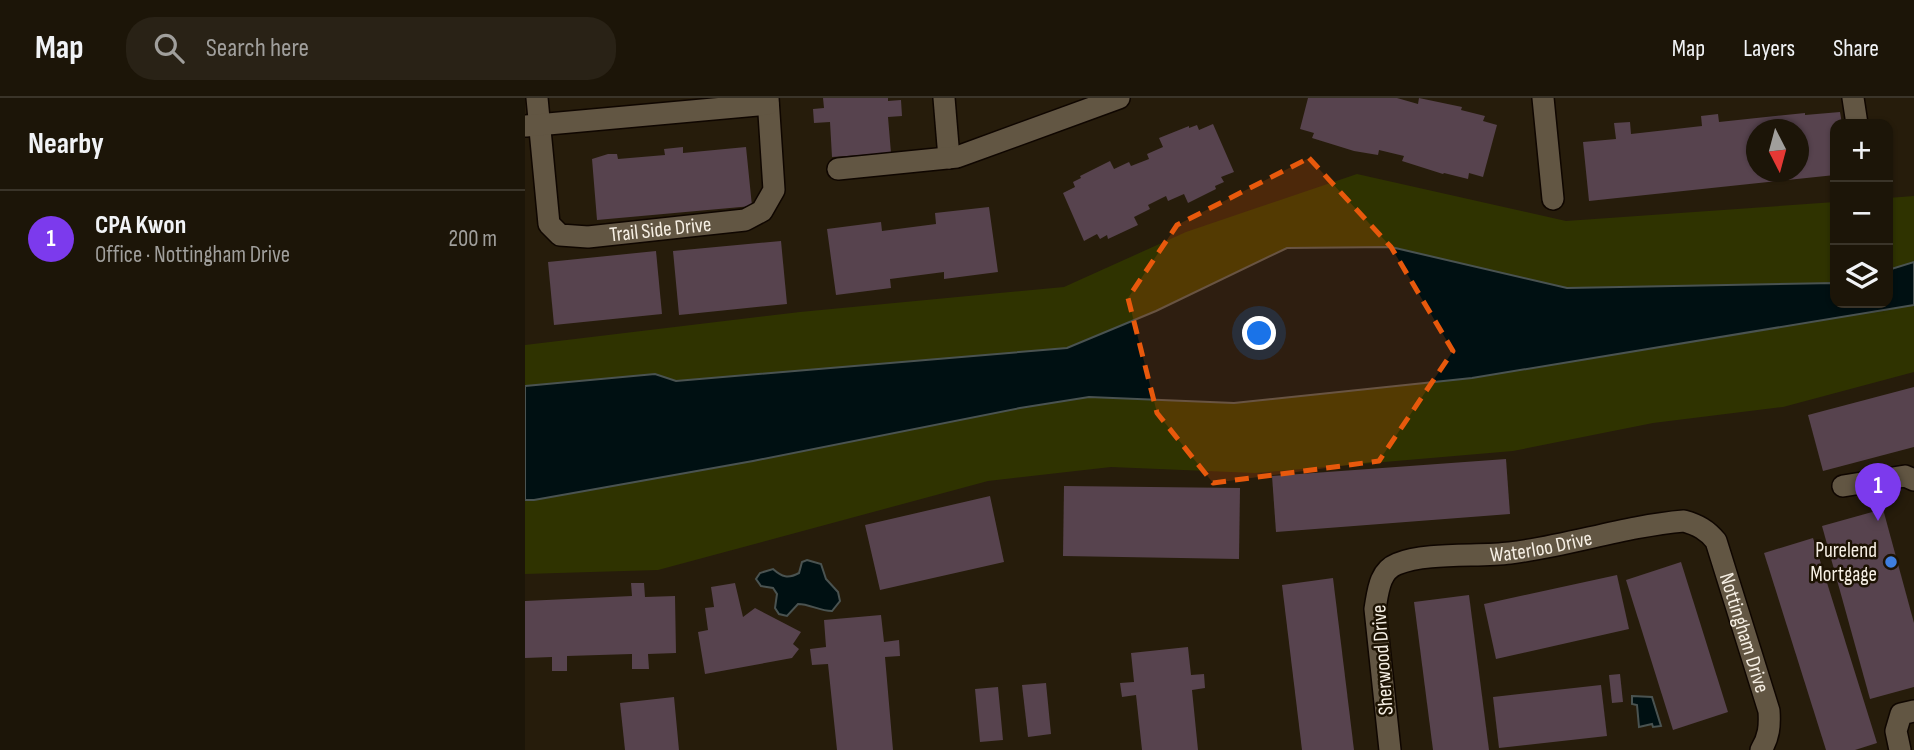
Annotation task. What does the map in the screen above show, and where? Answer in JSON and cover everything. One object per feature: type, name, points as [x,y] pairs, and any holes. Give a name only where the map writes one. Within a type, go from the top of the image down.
[{"type":"street","name":"Trail Side Drive","points":[[537,98],[532,126],[549,223],[561,234],[588,237],[745,220],[762,211],[774,190],[768,101]]},
{"type":"street","points":[[944,98],[949,158]]},
{"type":"street","points":[[838,169],[957,157],[1119,98]]},
{"type":"street","points":[[1543,98],[1553,199]]},
{"type":"street","points":[[1853,98],[1856,119]]},
{"type":"street","points":[[532,126],[657,106],[768,101]]},
{"type":"street","points":[[1843,486],[1905,476],[1914,480]]},
{"type":"street","name":"Waterloo Drive","points":[[1385,572],[1398,564],[1423,559],[1510,553],[1670,522],[1697,524]]},
{"type":"street","name":"Nottingham Drive","points":[[1697,524],[1708,531],[1716,541],[1769,711],[1768,737],[1762,750]]},
{"type":"street","name":"Sherwood Drive","points":[[1385,572],[1378,589],[1375,609],[1390,750]]},
{"type":"street","points":[[1900,750],[1896,732],[1901,714],[1914,711]]},
{"type":"highlighted area","points":[[1309,158],[1391,247],[1453,351],[1379,461],[1213,483],[1157,413],[1128,298],[1177,225]]},
{"type":"green space","points":[[1357,174],[1566,221],[1830,202],[1830,308],[1893,308],[1893,198],[1914,196],[1914,372],[1783,407],[1653,423],[1513,451],[1255,473],[1111,467],[988,481],[658,570],[525,574],[525,345],[800,312],[1064,287],[1186,232]]},
{"type":"shaded area","points":[[1391,247],[1567,288],[1830,283],[1830,308],[1893,308],[1893,268],[1914,262],[1914,305],[1472,378],[1234,403],[1089,397],[1020,408],[753,461],[525,500],[525,386],[655,374],[676,381],[1067,348],[1156,311],[1287,248]]},
{"type":"shaded area","points":[[807,560],[821,564],[826,579],[838,592],[840,601],[832,611],[798,604],[787,616],[779,614],[775,608],[777,594],[773,588],[761,586],[756,579],[760,573],[773,569],[785,576],[795,575],[799,573],[802,562]]},
{"type":"shaded area","points":[[1632,696],[1652,697],[1661,726],[1653,727],[1652,724],[1639,727],[1637,705],[1632,704]]},
{"type":"building","points":[[823,98],[901,100],[902,116],[888,117],[891,153],[832,157],[830,122],[814,123],[813,109],[824,108]]},
{"type":"building","points":[[1308,98],[1397,98],[1418,104],[1419,98],[1462,107],[1461,110],[1485,116],[1483,121],[1497,125],[1483,177],[1469,173],[1468,179],[1443,174],[1402,161],[1404,156],[1379,150],[1378,155],[1354,151],[1312,138],[1314,133],[1300,129]]},
{"type":"building","points":[[1840,112],[1841,119],[1830,119],[1830,176],[1809,178],[1809,119],[1748,119]]},
{"type":"building","points":[[1718,114],[1719,122],[1746,119],[1746,182],[1769,182],[1589,201],[1583,142],[1616,139],[1614,123],[1630,122],[1631,134],[1702,126],[1701,116]]},
{"type":"building","points":[[1213,124],[1234,172],[1221,177],[1224,182],[1188,203],[1184,194],[1168,201],[1166,196],[1148,205],[1150,209],[1134,217],[1138,225],[1108,239],[1107,235],[1100,239],[1097,234],[1084,241],[1063,193],[1075,187],[1073,182],[1110,161],[1114,169],[1129,162],[1131,166],[1149,159],[1147,154],[1163,147],[1159,138],[1189,126],[1197,125],[1199,130]]},
{"type":"building","points":[[683,147],[683,153],[746,147],[752,206],[597,220],[592,159],[608,154],[617,154],[618,159],[665,155],[664,149]]},
{"type":"building","points":[[989,207],[998,272],[944,279],[944,272],[890,279],[891,288],[836,295],[827,229],[881,222],[882,231],[936,224],[935,213]]},
{"type":"building","points":[[781,241],[787,304],[679,315],[673,251]]},
{"type":"building","points":[[656,251],[662,314],[554,325],[548,262]]},
{"type":"building","points":[[1914,387],[1914,447],[1823,471],[1808,415]]},
{"type":"building","points":[[1506,459],[1510,514],[1276,532],[1272,476]]},
{"type":"building","points":[[1064,486],[1240,488],[1239,559],[1063,556]]},
{"type":"building","points":[[990,496],[1004,562],[880,590],[865,525]]},
{"type":"building","points":[[1883,509],[1914,623],[1914,687],[1870,699],[1822,526]]},
{"type":"building","points":[[1813,538],[1877,743],[1855,750],[1826,750],[1764,553]]},
{"type":"building","points":[[1681,562],[1728,712],[1673,730],[1626,580]]},
{"type":"building","points":[[1617,575],[1629,629],[1496,659],[1484,604]]},
{"type":"building","points":[[1333,578],[1354,750],[1302,750],[1282,585]]},
{"type":"building","points":[[631,583],[644,583],[645,597],[675,596],[676,653],[648,654],[649,669],[632,669],[632,654],[567,656],[567,671],[552,671],[552,657],[525,658],[525,601],[632,596]]},
{"type":"building","points":[[735,583],[743,617],[755,608],[801,632],[793,644],[799,649],[792,658],[705,674],[698,632],[708,630],[705,608],[714,607],[711,587]]},
{"type":"building","points":[[1469,595],[1489,750],[1433,750],[1414,602]]},
{"type":"building","points":[[881,615],[884,642],[899,640],[900,656],[885,657],[893,750],[837,750],[828,664],[812,665],[810,649],[826,647],[824,620]]},
{"type":"building","points":[[1188,647],[1191,675],[1204,674],[1205,688],[1192,690],[1198,750],[1142,750],[1136,695],[1122,697],[1120,683],[1134,682],[1131,653]]},
{"type":"building","points":[[1620,674],[1623,702],[1612,703],[1609,675]]},
{"type":"building","points":[[1046,683],[1051,734],[1028,737],[1022,685]]},
{"type":"building","points":[[1601,685],[1607,736],[1499,748],[1493,697]]},
{"type":"building","points":[[998,687],[1003,740],[980,742],[975,689]]},
{"type":"building","points":[[674,697],[679,750],[625,750],[620,703]]},
{"type":"place","name":"CPA Kwon","points":[[1878,521]]},
{"type":"place","name":"Purelend Mortgage","points":[[1891,562]]}]
